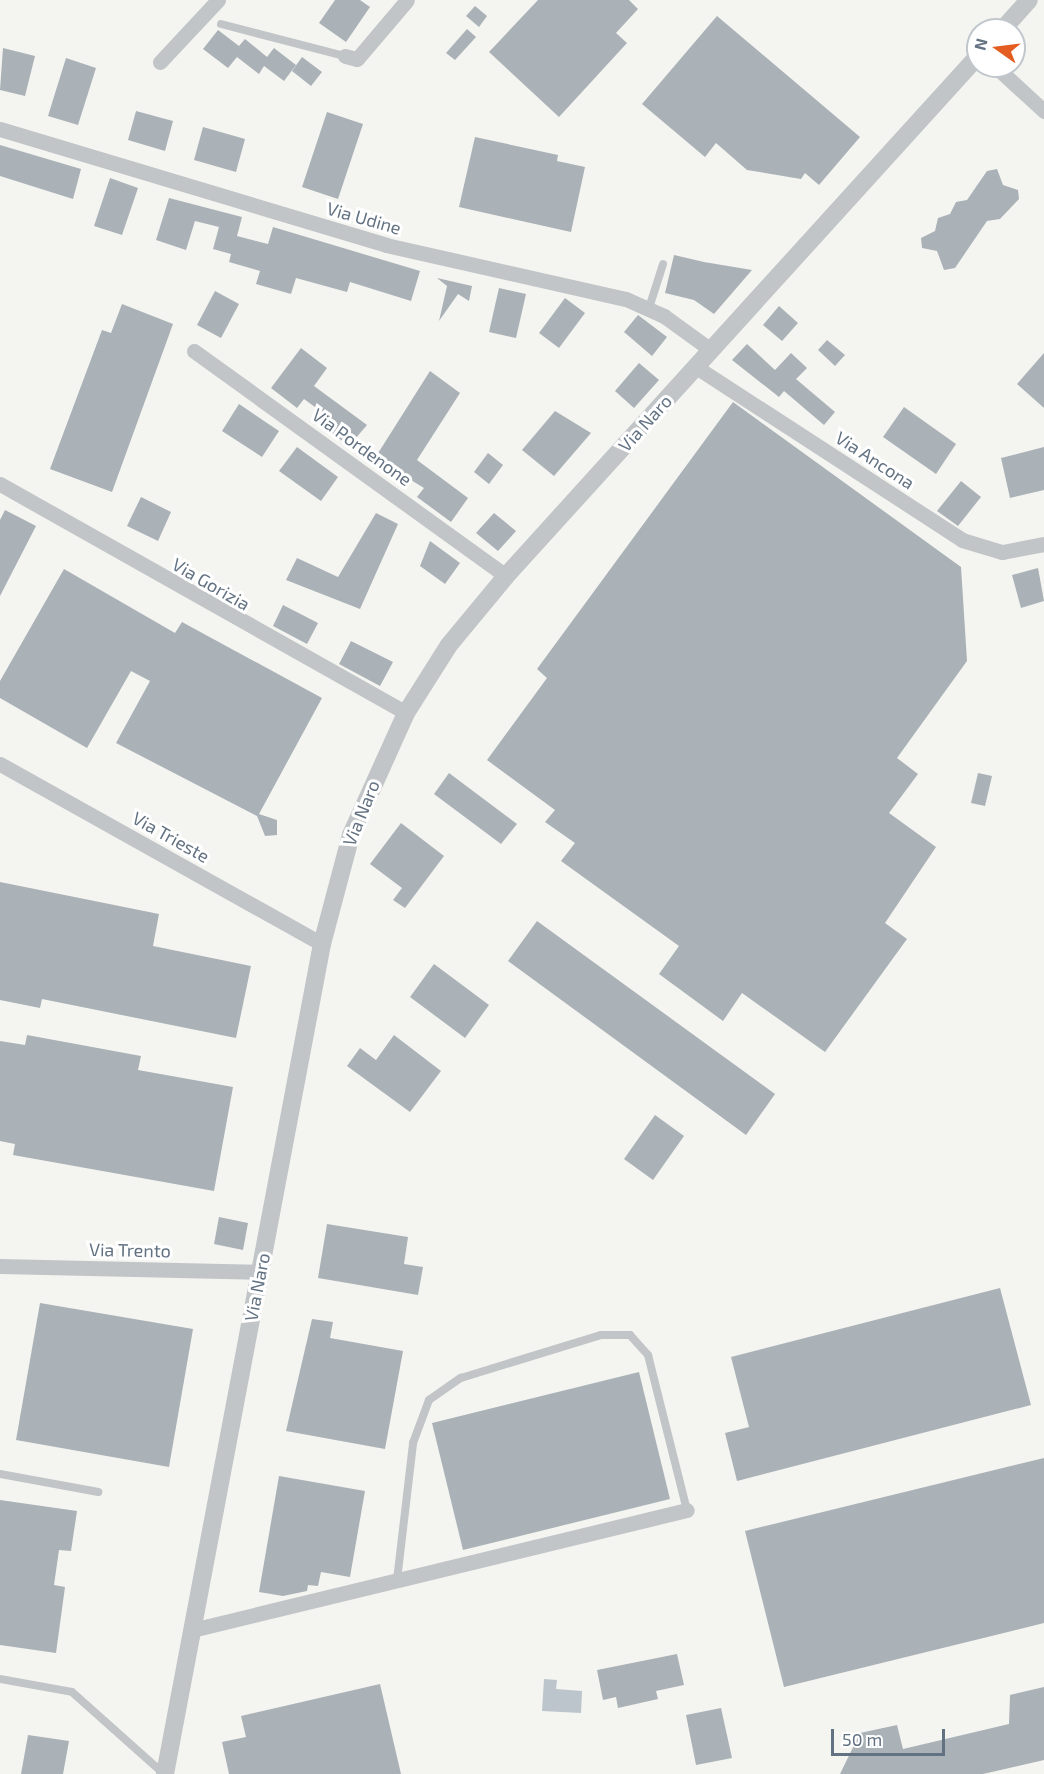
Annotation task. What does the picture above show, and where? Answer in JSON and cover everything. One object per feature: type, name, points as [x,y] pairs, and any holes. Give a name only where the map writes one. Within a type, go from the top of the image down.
[{"type":"street","points":[[160,62],[218,0]]},
{"type":"street","points":[[345,56],[357,59],[407,0]]},
{"type":"street","points":[[1013,18],[1029,0]]},
{"type":"street","name":"Via Naro","points":[[165,1774],[322,944],[351,834],[406,713],[449,645],[506,576],[966,69]]},
{"type":"street","points":[[1008,78],[1044,111]]},
{"type":"street","name":"Via Udine","points":[[0,129],[386,245],[612,295],[649,308],[711,350]]},
{"type":"street","name":"Via Pordenone","points":[[194,351],[506,576]]},
{"type":"street","name":"Via Ancona","points":[[696,367],[962,540],[1002,552],[1044,544]]},
{"type":"street","name":"Via Gorizia","points":[[0,484],[406,713]]},
{"type":"street","name":"Via Trieste","points":[[0,764],[322,944]]},
{"type":"street","name":"Via Trento","points":[[0,1266],[259,1272]]},
{"type":"street","points":[[192,1630],[687,1510]]},
{"type":"lane","points":[[220,24],[345,56]]},
{"type":"lane","points":[[649,308],[663,264]]},
{"type":"lane","points":[[397,1581],[413,1443],[429,1400],[461,1378],[601,1335],[630,1335],[648,1355],[687,1510]]},
{"type":"lane","points":[[0,1474],[98,1492]]},
{"type":"lane","points":[[0,1679],[72,1692],[165,1774]]},
{"type":"shaded area","points":[[544,1679],[557,1680],[556,1689],[582,1691],[581,1713],[542,1711]]},
{"type":"building","points":[[335,0],[360,0],[370,7],[346,42],[319,23]]},
{"type":"building","points":[[538,0],[629,0],[638,9],[616,33],[627,43],[559,117],[489,52]]},
{"type":"building","points":[[475,6],[487,16],[479,27],[466,16]]},
{"type":"building","points":[[717,16],[860,137],[819,185],[805,173],[801,179],[747,170],[716,143],[705,157],[642,104]]},
{"type":"building","points":[[467,29],[476,37],[455,60],[446,53]]},
{"type":"building","points":[[218,30],[239,46],[245,39],[267,57],[274,48],[296,65],[284,81],[264,66],[259,74],[237,57],[228,68],[203,49]]},
{"type":"building","points":[[3,48],[35,56],[25,96],[0,90]]},
{"type":"building","points":[[302,57],[322,72],[311,86],[292,71]]},
{"type":"building","points":[[66,58],[96,68],[78,125],[48,116]]},
{"type":"building","points":[[136,111],[173,121],[165,151],[128,140]]},
{"type":"building","points":[[327,112],[363,124],[338,199],[302,187]]},
{"type":"building","points":[[203,127],[245,139],[236,172],[194,160]]},
{"type":"building","points":[[475,137],[558,155],[557,161],[585,167],[571,232],[459,207]]},
{"type":"building","points":[[0,145],[81,169],[73,199],[0,176]]},
{"type":"building","points":[[997,169],[1003,185],[1018,190],[1019,199],[1000,219],[987,221],[955,268],[944,270],[937,251],[922,248],[921,238],[935,231],[938,218],[950,214],[956,202],[967,200],[987,171]]},
{"type":"building","points":[[110,178],[138,188],[122,235],[94,226]]},
{"type":"building","points":[[169,198],[242,217],[237,236],[268,244],[273,227],[420,271],[411,301],[350,282],[347,292],[296,278],[291,294],[256,284],[260,271],[229,262],[231,254],[213,249],[219,227],[195,221],[186,250],[156,240]]},
{"type":"building","points":[[674,255],[752,270],[714,314],[694,300],[665,293]]},
{"type":"building","points":[[437,278],[472,286],[469,301],[458,294],[439,321],[447,286]]},
{"type":"building","points":[[499,288],[526,294],[516,338],[489,332]]},
{"type":"building","points":[[215,291],[239,304],[221,338],[197,325]]},
{"type":"building","points":[[565,298],[585,313],[559,348],[539,333]]},
{"type":"building","points":[[122,304],[173,324],[112,492],[50,469],[102,330],[111,333]]},
{"type":"building","points":[[779,306],[798,323],[782,341],[763,325]]},
{"type":"building","points":[[638,315],[667,337],[652,356],[624,332]]},
{"type":"building","points":[[827,340],[845,355],[835,366],[818,350]]},
{"type":"building","points":[[747,344],[775,370],[791,353],[807,368],[796,379],[835,412],[824,425],[784,391],[779,397],[732,360]]},
{"type":"building","points":[[301,348],[327,368],[314,386],[367,425],[349,446],[316,421],[323,413],[304,399],[297,408],[271,388]]},
{"type":"building","points":[[1044,353],[1044,408],[1017,384]]},
{"type":"building","points":[[639,363],[659,380],[634,408],[615,391]]},
{"type":"building","points":[[430,371],[460,393],[417,460],[468,498],[451,522],[417,497],[424,488],[375,458]]},
{"type":"building","points":[[733,402],[961,567],[967,661],[897,758],[918,774],[889,813],[936,847],[885,923],[907,939],[825,1052],[742,993],[723,1021],[659,974],[679,946],[561,861],[575,843],[545,822],[555,810],[487,760],[547,678],[537,669]]},
{"type":"building","points":[[239,404],[279,431],[262,457],[222,431]]},
{"type":"building","points":[[904,407],[956,444],[936,474],[883,437]]},
{"type":"building","points":[[555,411],[591,433],[554,476],[522,450]]},
{"type":"building","points":[[297,447],[338,477],[321,501],[279,471]]},
{"type":"building","points":[[1044,447],[1044,490],[1010,498],[1001,458]]},
{"type":"building","points":[[488,453],[503,465],[489,484],[474,472]]},
{"type":"building","points":[[961,481],[981,497],[958,526],[937,511]]},
{"type":"building","points":[[141,497],[171,512],[158,541],[127,526]]},
{"type":"building","points":[[5,510],[36,526],[0,596],[0,520]]},
{"type":"building","points":[[376,513],[398,524],[360,609],[286,580],[297,558],[338,577]]},
{"type":"building","points":[[494,513],[516,531],[498,551],[476,533]]},
{"type":"building","points":[[430,541],[460,563],[445,584],[420,566]]},
{"type":"building","points":[[1038,568],[1044,601],[1021,608],[1012,575]]},
{"type":"building","points":[[64,569],[175,633],[182,622],[322,698],[259,814],[277,820],[277,835],[265,836],[257,816],[116,743],[150,681],[131,671],[87,748],[0,698],[0,681]]},
{"type":"building","points":[[283,605],[318,623],[307,644],[273,626]]},
{"type":"building","points":[[351,641],[393,662],[380,686],[339,664]]},
{"type":"building","points":[[449,773],[517,824],[501,844],[434,794]]},
{"type":"building","points":[[978,773],[992,776],[985,806],[971,803]]},
{"type":"building","points":[[401,823],[444,856],[405,908],[393,900],[402,888],[370,864]]},
{"type":"building","points":[[0,882],[159,914],[153,946],[251,966],[236,1038],[42,999],[40,1008],[0,1000]]},
{"type":"building","points":[[537,921],[775,1094],[746,1135],[508,961]]},
{"type":"building","points":[[434,964],[489,1005],[465,1038],[410,997]]},
{"type":"building","points":[[27,1035],[141,1056],[138,1070],[233,1087],[214,1191],[13,1155],[15,1144],[0,1141],[0,1041],[25,1045]]},
{"type":"building","points":[[394,1035],[441,1071],[410,1112],[347,1066],[360,1048],[376,1060]]},
{"type":"building","points":[[655,1115],[684,1136],[653,1180],[624,1159]]},
{"type":"building","points":[[219,1217],[248,1223],[243,1250],[214,1244]]},
{"type":"building","points":[[327,1224],[408,1237],[404,1264],[423,1267],[418,1295],[318,1278]]},
{"type":"building","points":[[1000,1288],[1031,1405],[737,1481],[725,1433],[749,1427],[731,1357]]},
{"type":"building","points":[[40,1303],[193,1329],[169,1467],[16,1440]]},
{"type":"building","points":[[312,1319],[333,1322],[330,1338],[403,1351],[385,1449],[286,1431]]},
{"type":"building","points":[[639,1372],[670,1499],[463,1550],[432,1423]]},
{"type":"building","points":[[1044,1458],[1044,1623],[784,1687],[745,1531]]},
{"type":"building","points":[[279,1476],[365,1491],[350,1577],[321,1572],[318,1586],[308,1585],[307,1591],[283,1596],[259,1592]]},
{"type":"building","points":[[0,1500],[77,1511],[71,1551],[59,1550],[54,1585],[65,1587],[56,1653],[0,1645]]},
{"type":"building","points":[[677,1654],[684,1685],[656,1691],[658,1699],[618,1708],[616,1697],[603,1700],[597,1670]]},
{"type":"building","points":[[380,1684],[401,1774],[229,1774],[222,1742],[246,1737],[241,1716]]},
{"type":"building","points":[[1044,1687],[1044,1760],[983,1774],[840,1774],[860,1733],[897,1725],[903,1749],[1009,1724],[1010,1695]]},
{"type":"building","points":[[721,1708],[732,1758],[696,1765],[686,1715]]},
{"type":"building","points":[[28,1735],[69,1741],[63,1774],[21,1774]]}]
